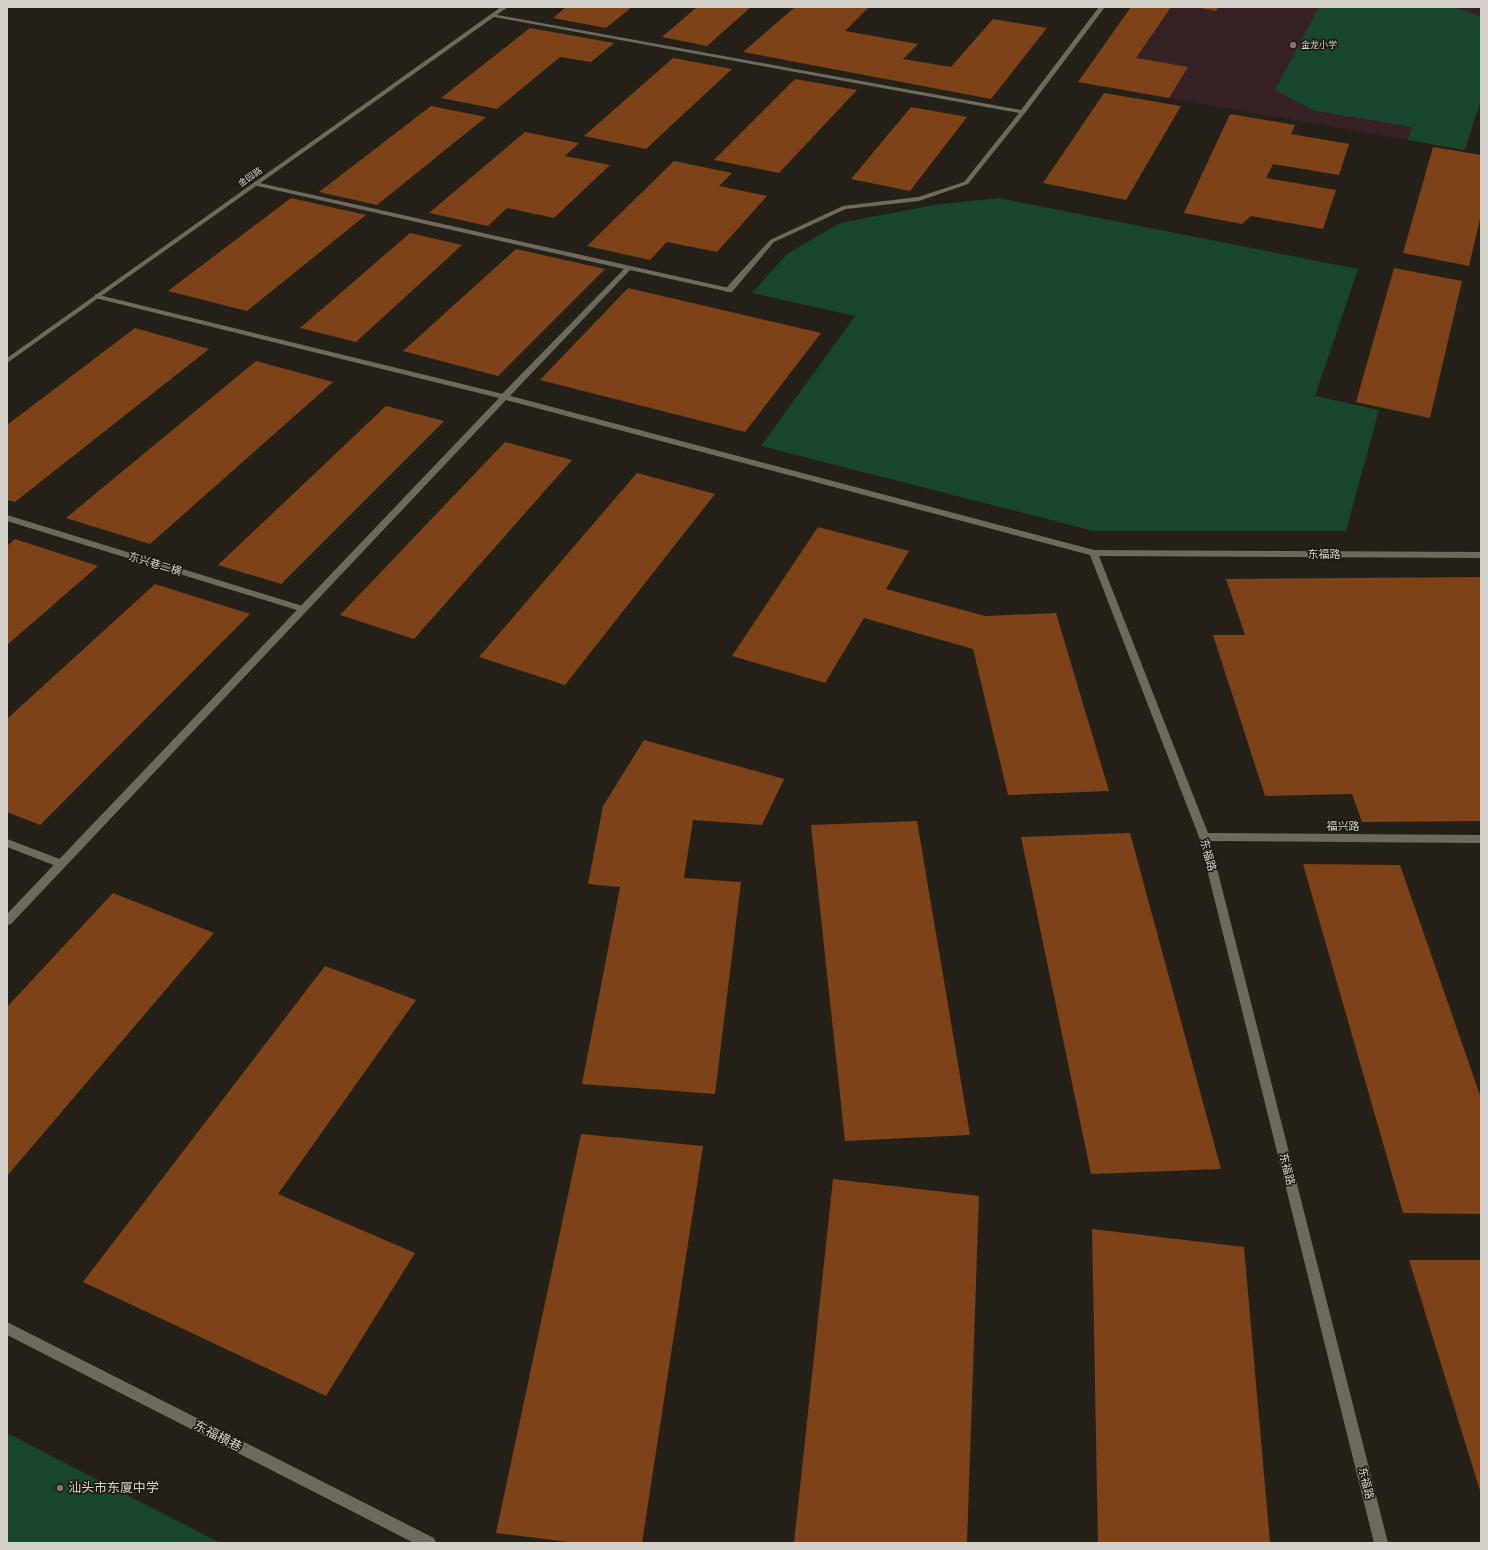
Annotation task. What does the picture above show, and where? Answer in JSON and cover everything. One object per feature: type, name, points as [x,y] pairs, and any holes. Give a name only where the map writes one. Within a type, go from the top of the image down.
[{"type":"street","name":"金园路","points":[[7,361],[504,7]]},
{"type":"street","points":[[255,184],[729,290],[772,240],[846,207],[919,199],[966,183],[1023,112],[1102,7]]},
{"type":"street","points":[[492,16],[1023,112]]},
{"type":"street","points":[[7,921],[628,268]]},
{"type":"street","points":[[98,296],[504,397],[1094,553]]},
{"type":"street","name":"东兴巷二横","points":[[7,518],[302,610]]},
{"type":"street","name":"东福路","points":[[1381,1543],[1204,837],[1094,553],[1481,555]]},
{"type":"street","name":"福兴路","points":[[1204,837],[1481,839]]},
{"type":"street","points":[[7,843],[62,864]]},
{"type":"street","name":"东福横巷","points":[[7,1328],[429,1543]]},
{"type":"shaded area","name":"金龙小学","points":[[1131,7],[1481,7],[1481,99],[1465,150],[1078,82]]},
{"type":"green space","points":[[1319,7],[1448,7],[1461,9],[1481,17],[1481,99],[1465,150],[1408,140],[1412,127],[1315,111],[1275,90]]},
{"type":"green space","points":[[998,198],[1358,269],[1315,396],[1379,410],[1346,531],[1094,531],[761,446],[855,316],[752,293],[787,254],[840,223],[934,205]]},
{"type":"green space","name":"汕头市东厦中学","points":[[7,1433],[220,1543],[7,1543]]},
{"type":"building","points":[[566,7],[632,7],[606,28],[553,18]]},
{"type":"building","points":[[697,7],[751,7],[707,46],[662,37]]},
{"type":"building","points":[[795,7],[869,7],[845,31],[918,44],[903,59],[951,67],[993,19],[1047,28],[991,99],[743,52]]},
{"type":"building","points":[[1131,7],[1171,7],[1136,58],[1188,67],[1169,98],[1078,82]]},
{"type":"building","points":[[1195,7],[1219,7],[1216,11]]},
{"type":"building","points":[[530,28],[614,43],[591,62],[560,57],[497,109],[441,98]]},
{"type":"building","points":[[673,58],[732,69],[646,149],[584,136]]},
{"type":"building","points":[[795,79],[857,90],[779,173],[714,160]]},
{"type":"building","points":[[1104,93],[1181,106],[1126,200],[1043,183]]},
{"type":"building","points":[[431,106],[486,117],[377,205],[319,192]]},
{"type":"building","points":[[911,107],[967,117],[910,191],[851,179]]},
{"type":"building","points":[[1230,114],[1295,125],[1291,134],[1349,144],[1339,175],[1273,164],[1266,178],[1336,190],[1323,229],[1251,216],[1242,224],[1184,213]]},
{"type":"building","points":[[525,132],[579,143],[565,156],[610,165],[554,218],[507,208],[488,226],[429,213]]},
{"type":"building","points":[[1433,147],[1481,155],[1481,215],[1469,266],[1403,253]]},
{"type":"building","points":[[674,161],[732,173],[719,186],[767,196],[717,252],[667,242],[650,260],[587,246]]},
{"type":"building","points":[[291,198],[366,215],[247,311],[168,291]]},
{"type":"building","points":[[410,233],[462,245],[356,342],[300,328]]},
{"type":"building","points":[[516,249],[605,269],[498,376],[403,351]]},
{"type":"building","points":[[1394,268],[1462,281],[1430,418],[1356,402]]},
{"type":"building","points":[[628,288],[821,333],[745,432],[540,380]]},
{"type":"building","points":[[135,328],[209,349],[15,502],[7,500],[7,425]]},
{"type":"building","points":[[256,361],[333,382],[150,544],[66,518]]},
{"type":"building","points":[[386,406],[444,421],[281,584],[218,565]]},
{"type":"building","points":[[505,442],[572,460],[414,639],[340,615]]},
{"type":"building","points":[[637,473],[715,494],[565,685],[479,657]]},
{"type":"building","points":[[818,527],[909,551],[886,589],[985,616],[1056,613],[1109,791],[1008,795],[973,649],[864,618],[825,683],[732,656]]},
{"type":"building","points":[[15,539],[98,566],[7,645],[7,546]]},
{"type":"building","points":[[1481,577],[1481,821],[1362,822],[1352,794],[1265,796],[1213,635],[1245,635],[1226,579]]},
{"type":"building","points":[[155,584],[250,614],[40,825],[7,812],[7,719]]},
{"type":"building","points":[[644,740],[784,779],[762,825],[693,820],[684,878],[741,882],[715,1094],[582,1084],[620,887],[588,884],[603,806]]},
{"type":"building","points":[[917,821],[970,1135],[845,1141],[811,825]]},
{"type":"building","points":[[1130,833],[1221,1169],[1091,1174],[1021,837]]},
{"type":"building","points":[[1303,864],[1400,865],[1481,1098],[1481,1214],[1403,1213]]},
{"type":"building","points":[[113,893],[214,933],[7,1176],[7,1007]]},
{"type":"building","points":[[325,966],[416,1000],[278,1194],[415,1253],[326,1396],[83,1282]]},
{"type":"building","points":[[581,1134],[703,1146],[642,1543],[577,1543],[496,1533]]},
{"type":"building","points":[[833,1179],[979,1196],[967,1543],[794,1543]]},
{"type":"building","points":[[1092,1229],[1244,1247],[1270,1543],[1098,1543]]},
{"type":"building","points":[[1409,1260],[1481,1260],[1481,1494]]},
{"type":"place","name":"金龙小学","points":[[1293,45]]},
{"type":"place","name":"汕头市东厦中学","points":[[60,1488]]}]
